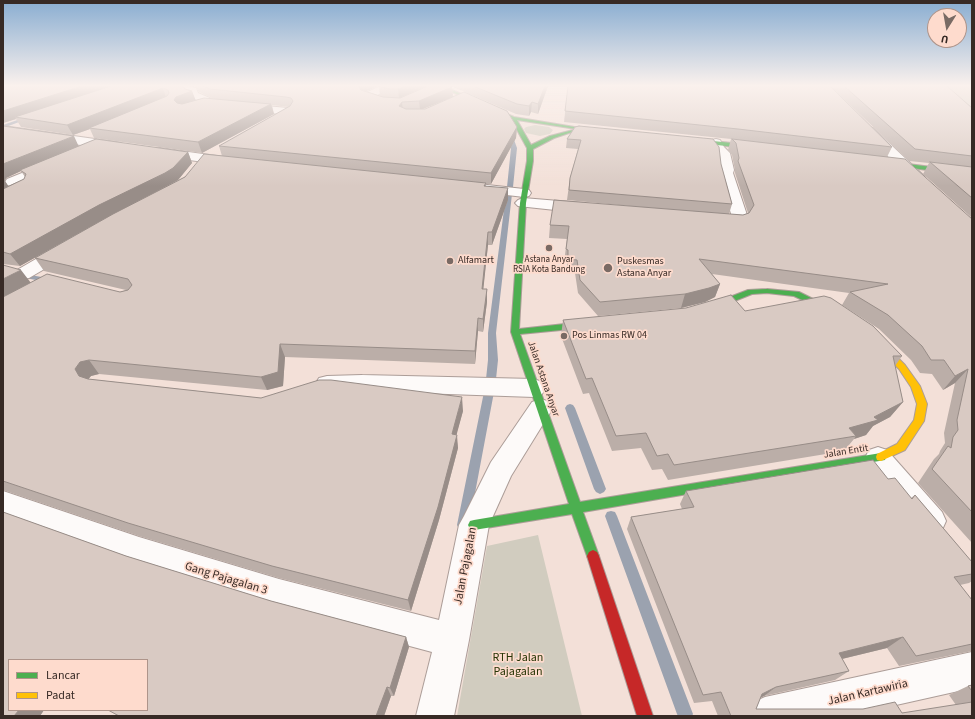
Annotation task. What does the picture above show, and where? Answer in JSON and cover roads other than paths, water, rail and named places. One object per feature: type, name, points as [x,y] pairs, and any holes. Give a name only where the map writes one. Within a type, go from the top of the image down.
[{"type":"main road","points":[[514,120],[530,148],[552,137],[581,130]]},
{"type":"main road","points":[[522,120],[581,130],[612,133]]},
{"type":"main road","points":[[676,139],[770,149]]},
{"type":"main road","name":"Jalan Astana Anyar","points":[[530,148],[530,161],[524,198],[515,332],[577,508],[645,716]]},
{"type":"main road","points":[[874,162],[972,174]]},
{"type":"main road","points":[[697,311],[712,307],[744,294],[767,291],[796,294],[830,308],[843,316]]},
{"type":"main road","points":[[515,332],[603,323]]},
{"type":"main road","name":"Jalan Entit","points":[[474,525],[878,458],[901,447],[919,421],[922,404],[915,386],[902,367],[871,335]]},
{"type":"street","points":[[3,129],[25,120]]},
{"type":"street","points":[[259,129],[277,120]]},
{"type":"street","points":[[861,123],[927,187]]},
{"type":"street","points":[[3,129],[78,147],[98,138],[128,148]]},
{"type":"street","points":[[704,219],[735,222],[740,220],[726,173],[727,170],[723,153],[718,149],[716,143]]},
{"type":"street","points":[[149,151],[242,163]]},
{"type":"street","points":[[3,198],[25,188],[12,182],[15,180],[66,159]]},
{"type":"street","points":[[466,186],[524,198],[594,209]]},
{"type":"street","points":[[23,274],[79,241]]},
{"type":"street","points":[[3,270],[46,278]]},
{"type":"street","points":[[309,387],[323,384],[362,383],[538,398]]},
{"type":"street","name":"Jalan Pajagalan","points":[[435,716],[452,640],[474,525],[500,470],[538,398]]},
{"type":"street","points":[[878,458],[947,539]]},
{"type":"street","name":"Gang Pajagalan 3","points":[[3,504],[139,552],[272,593],[452,640]]},
{"type":"street","name":"Jalan Kartawiria","points":[[764,716],[972,670]]},
{"type":"waterway","points":[[3,127],[24,120]]},
{"type":"waterway","points":[[509,134],[514,148],[510,187]]},
{"type":"waterway","points":[[491,379],[493,360],[492,333],[509,194]]},
{"type":"waterway","points":[[3,272],[47,280]]},
{"type":"waterway","points":[[463,525],[489,392]]},
{"type":"waterway","points":[[570,408],[600,489]]},
{"type":"waterway","points":[[611,516],[685,714]]},
{"type":"place","name":"Astana Anyar RSIA Kota Bandung","points":[[549,248]]},
{"type":"place","name":"Alfamart","points":[[450,261]]},
{"type":"place","name":"Puskesmas Astana Anyar","points":[[608,268]]},
{"type":"place","name":"Pos Linmas RW 04","points":[[564,336]]},
{"type":"park label","name":"RTH Jalan Pajagalan","points":[[518,665]]}]
